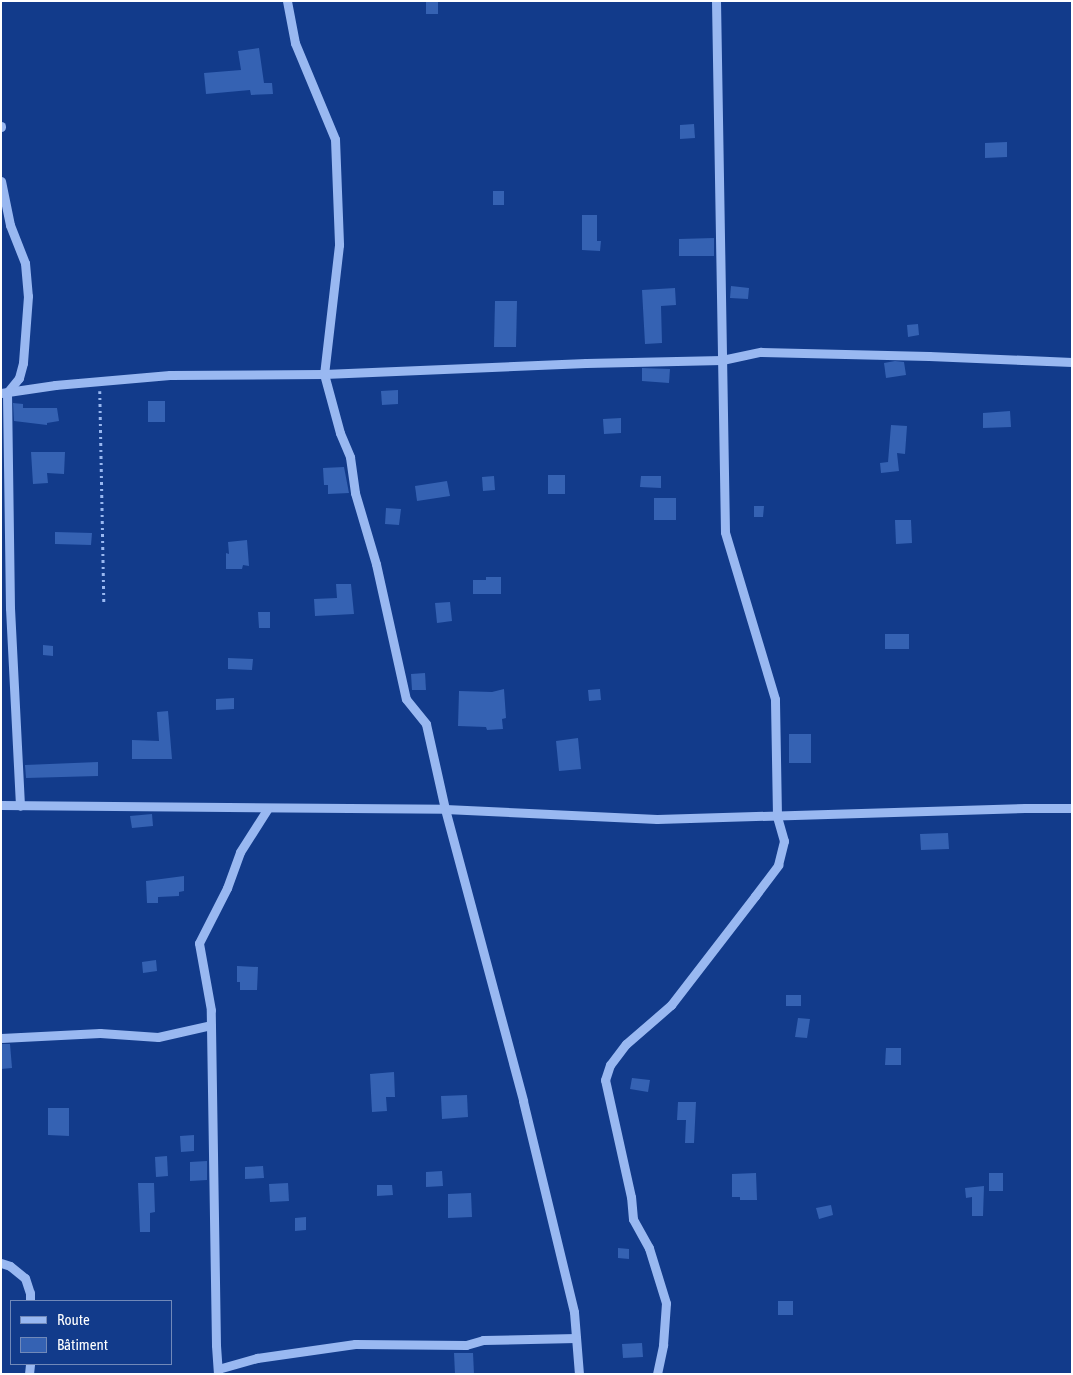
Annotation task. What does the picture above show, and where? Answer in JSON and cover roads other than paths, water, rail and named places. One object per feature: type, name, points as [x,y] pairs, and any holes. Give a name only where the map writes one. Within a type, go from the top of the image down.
[{"type":"street","points":[[287,1],[295,43],[335,139],[339,245],[324,374],[340,433],[350,457],[355,493],[376,564],[406,700],[426,724],[446,809],[526,1110],[574,1312],[578,1374]]},
{"type":"street","points":[[657,1374],[663,1345],[666,1303],[649,1248],[632,1219],[631,1197],[605,1080],[610,1065],[626,1044],[671,1005],[778,865],[784,841],[777,816],[775,699],[725,532],[716,1]]},
{"type":"street","points":[[1,181],[10,225],[25,262],[28,296],[23,363],[19,378],[4,393],[6,609],[20,806]]},
{"type":"street","points":[[4,393],[55,385],[170,375],[324,374],[586,363],[722,360],[761,352],[1072,362]]},
{"type":"street","points":[[1,806],[446,809],[657,819],[1015,808],[1072,808]]},
{"type":"street","points":[[268,808],[240,852],[227,888],[199,943],[211,1010],[218,1371],[256,1358],[355,1344],[466,1345],[483,1340],[576,1338]]},
{"type":"street","points":[[1,1038],[100,1033],[158,1037],[211,1025]]},
{"type":"street","points":[[1,1263],[10,1266],[25,1278],[30,1293],[30,1300]]}]
